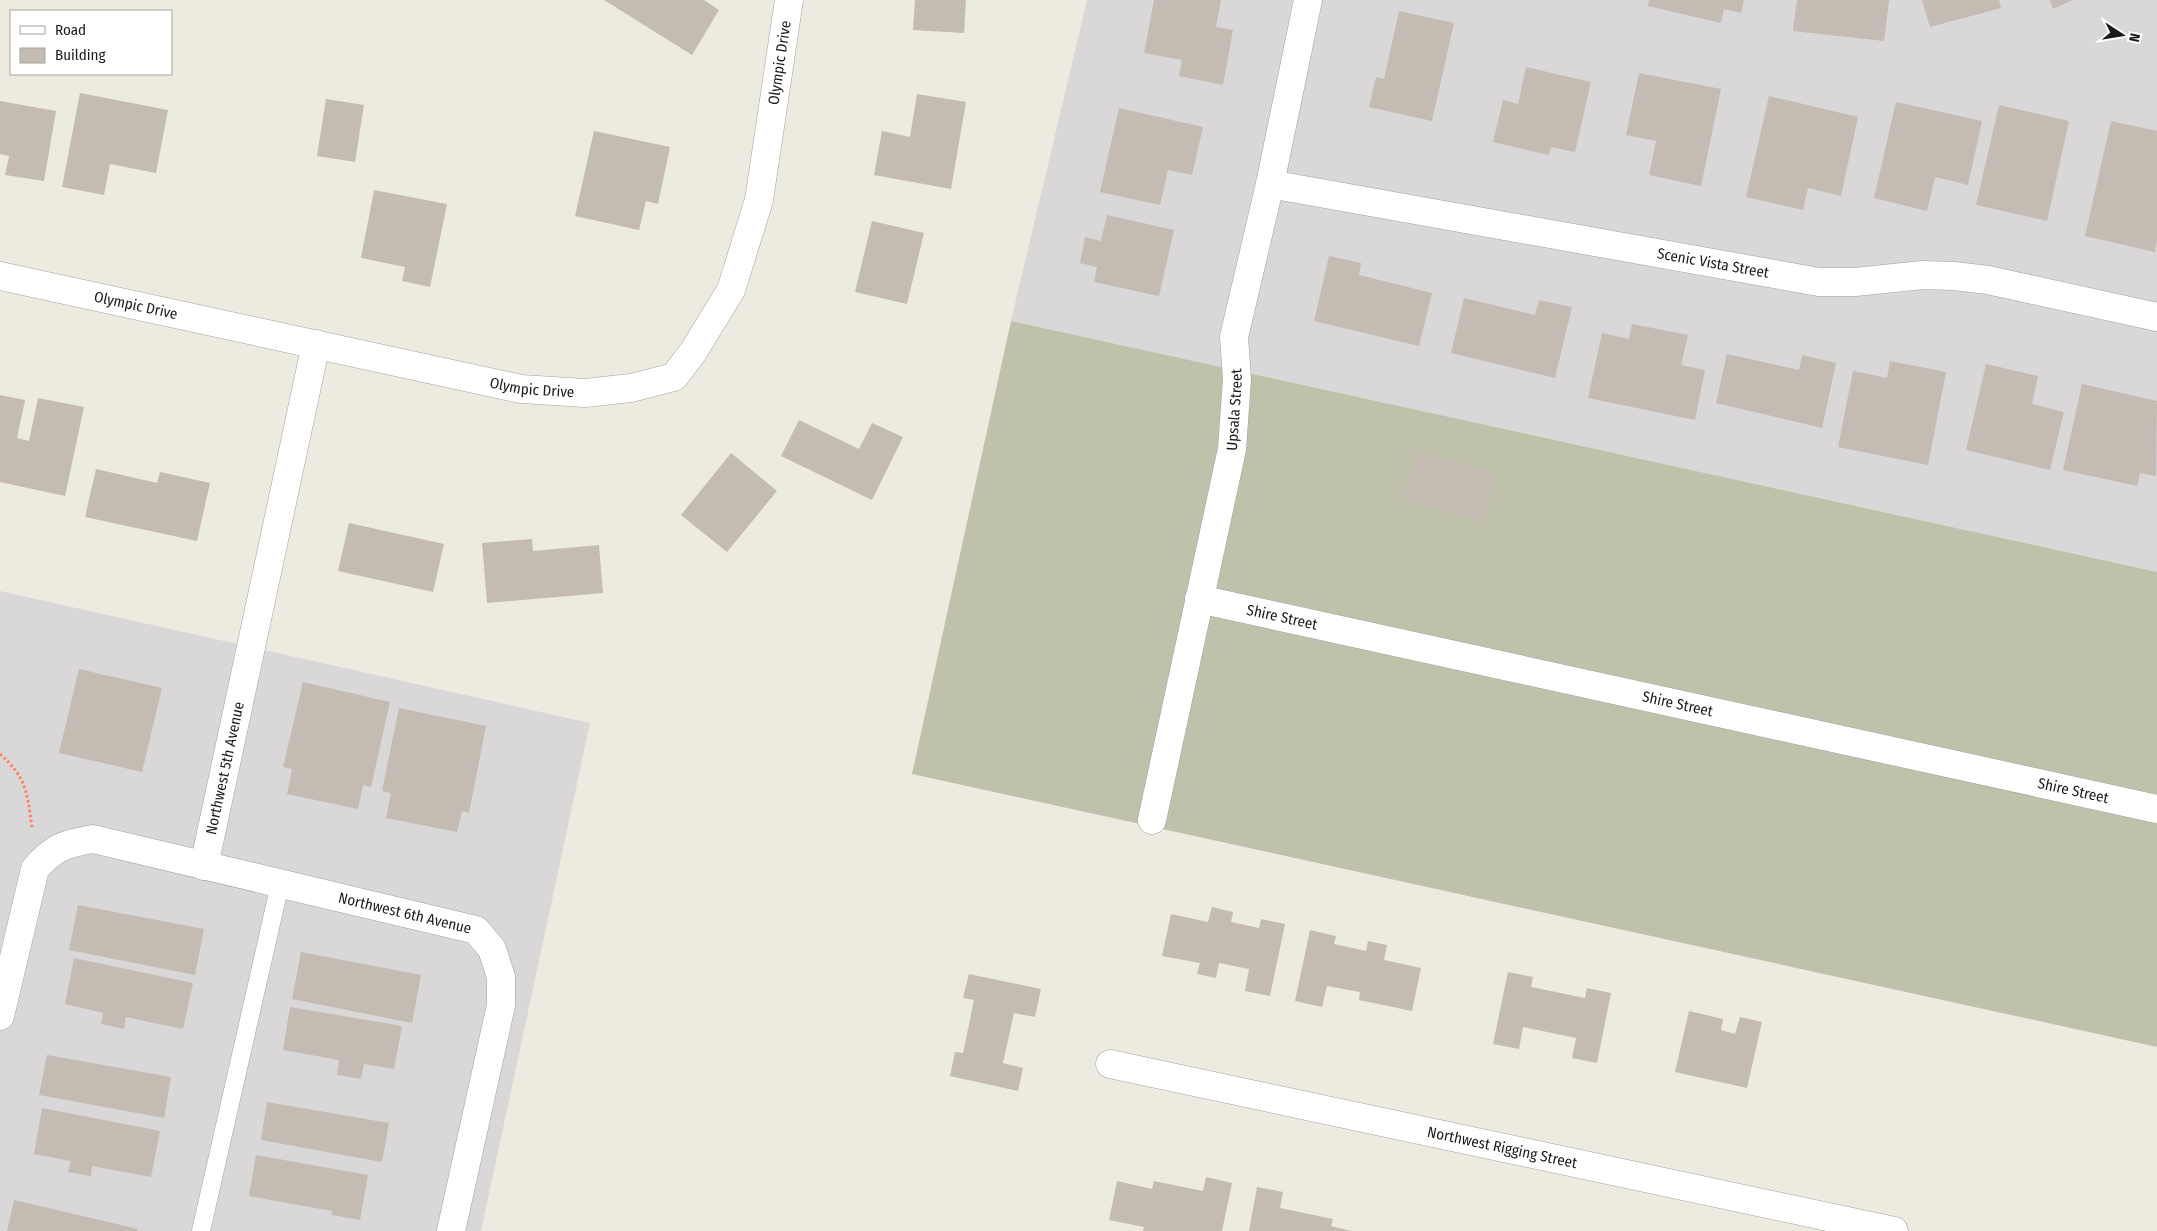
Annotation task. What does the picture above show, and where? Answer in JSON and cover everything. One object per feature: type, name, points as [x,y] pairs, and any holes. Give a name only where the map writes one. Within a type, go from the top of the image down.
[{"type":"street","name":"Olympic Drive","points":[[0,276],[521,388],[585,393],[631,388],[674,377],[693,352],[731,290],[754,218],[761,190],[790,4],[789,0]]},
{"type":"street","name":"Upsala Street","points":[[1152,820],[1232,449],[1236,379],[1234,337],[1270,184],[1308,0]]},
{"type":"street","name":"Scenic Vista Street","points":[[1270,184],[1819,282],[1854,282],[1923,275],[1954,276],[1988,280],[2157,316]]},
{"type":"street","name":"Northwest 5th Avenue","points":[[204,866],[316,344]]},
{"type":"street","name":"Shire Street","points":[[1199,599],[2157,809]]},
{"type":"street","points":[[0,1016],[34,869],[48,854],[66,844],[92,839],[204,866]]},
{"type":"street","name":"Northwest 6th Avenue","points":[[204,866],[476,930],[492,949],[501,977],[501,1005],[451,1231]]},
{"type":"street","name":"Northwest Rigging Street","points":[[1110,1064],[1894,1231]]},
{"type":"lane","points":[[200,1231],[280,884]]},
{"type":"path","points":[[0,754],[20,774],[27,793],[32,828]]},
{"type":"shaded area","points":[[1087,0],[2157,0],[2157,572],[1011,321]]},
{"type":"shaded area","points":[[1011,321],[2157,572],[2157,1047],[912,774]]},
{"type":"shaded area","points":[[0,591],[590,723],[481,1231],[0,1231]]},
{"type":"building","points":[[604,0],[704,0],[719,10],[692,55]]},
{"type":"building","points":[[915,0],[966,0],[964,33],[913,30]]},
{"type":"building","points":[[1154,0],[1221,0],[1216,27],[1233,30],[1223,85],[1179,76],[1182,60],[1144,53]]},
{"type":"building","points":[[1649,0],[1744,0],[1741,13],[1724,9],[1721,23],[1648,6]]},
{"type":"building","points":[[1797,0],[1889,0],[1884,41],[1793,31]]},
{"type":"building","points":[[1922,0],[1999,0],[2001,8],[1930,27]]},
{"type":"building","points":[[2050,0],[2073,0],[2053,9]]},
{"type":"building","points":[[1399,11],[1454,23],[1432,121],[1369,107],[1376,77],[1384,79]]},
{"type":"building","points":[[1526,67],[1591,82],[1575,152],[1551,147],[1549,155],[1493,142],[1503,100],[1518,104]]},
{"type":"building","points":[[1639,73],[1721,89],[1701,186],[1649,175],[1656,141],[1626,135]]},
{"type":"building","points":[[80,93],[168,110],[156,173],[110,164],[104,195],[62,187]]},
{"type":"building","points":[[917,94],[966,102],[951,189],[874,175],[882,131],[910,137]]},
{"type":"building","points":[[1769,96],[1858,117],[1841,196],[1808,188],[1803,210],[1746,197]]},
{"type":"building","points":[[326,99],[364,105],[355,162],[317,156]]},
{"type":"building","points":[[0,101],[56,111],[44,181],[5,175],[9,156],[0,154]]},
{"type":"building","points":[[1896,102],[1982,121],[1968,185],[1935,177],[1927,211],[1874,198]]},
{"type":"building","points":[[1999,105],[2069,121],[2047,221],[1976,205]]},
{"type":"building","points":[[1119,108],[1203,127],[1192,175],[1168,170],[1160,205],[1100,192]]},
{"type":"building","points":[[2111,121],[2157,131],[2157,240],[2155,252],[2085,236]]},
{"type":"building","points":[[594,131],[670,147],[658,204],[646,201],[639,230],[575,216]]},
{"type":"building","points":[[374,190],[447,204],[430,287],[402,281],[405,267],[361,258]]},
{"type":"building","points":[[1107,215],[1174,230],[1159,296],[1094,282],[1097,267],[1080,263],[1085,237],[1101,241]]},
{"type":"building","points":[[872,221],[924,233],[907,304],[855,292]]},
{"type":"building","points":[[1329,256],[1361,263],[1359,275],[1432,293],[1419,346],[1314,321]]},
{"type":"building","points":[[1464,298],[1535,315],[1539,300],[1572,307],[1555,378],[1451,353]]},
{"type":"building","points":[[1632,324],[1688,335],[1681,365],[1705,370],[1695,420],[1588,398],[1602,333],[1629,339]]},
{"type":"building","points":[[1727,354],[1799,370],[1802,355],[1836,363],[1822,428],[1716,403]]},
{"type":"building","points":[[1890,361],[1946,372],[1928,465],[1838,447],[1853,371],[1887,378]]},
{"type":"building","points":[[1986,364],[2038,376],[2032,404],[2064,412],[2050,470],[1966,450]]},
{"type":"building","points":[[2082,384],[2157,401],[2156,476],[2140,473],[2137,486],[2063,470]]},
{"type":"building","points":[[0,395],[25,400],[17,438],[29,441],[38,398],[84,407],[65,496],[0,482]]},
{"type":"building","points":[[799,420],[859,449],[872,423],[903,437],[872,500],[781,456]]},
{"type":"building","points":[[1417,451],[1497,474],[1483,522],[1403,499]]},
{"type":"building","points":[[731,453],[777,491],[727,552],[681,515]]},
{"type":"building","points":[[96,469],[157,483],[160,472],[210,483],[197,541],[85,517]]},
{"type":"building","points":[[349,523],[444,544],[433,592],[338,571]]},
{"type":"building","points":[[532,539],[533,551],[599,545],[603,593],[487,603],[482,543]]},
{"type":"building","points":[[79,669],[162,688],[142,772],[59,753]]},
{"type":"building","points":[[303,682],[390,702],[371,787],[363,785],[358,809],[287,794],[292,769],[283,767]]},
{"type":"building","points":[[399,708],[486,726],[469,813],[462,811],[457,832],[386,818],[391,793],[382,791]]},
{"type":"building","points":[[78,905],[204,929],[195,975],[69,950]]},
{"type":"building","points":[[1212,907],[1233,912],[1231,922],[1259,928],[1261,919],[1285,924],[1270,996],[1245,991],[1249,969],[1219,963],[1216,978],[1197,974],[1200,963],[1162,956],[1171,914],[1208,922]]},
{"type":"building","points":[[1310,930],[1336,936],[1334,944],[1366,951],[1368,941],[1387,945],[1384,960],[1421,968],[1412,1011],[1359,1000],[1360,992],[1327,986],[1322,1007],[1295,1001]]},
{"type":"building","points":[[301,952],[421,975],[412,1023],[292,999]]},
{"type":"building","points":[[74,958],[193,983],[183,1029],[126,1017],[124,1029],[101,1024],[103,1013],[65,1004]]},
{"type":"building","points":[[1508,972],[1533,977],[1531,987],[1585,998],[1587,988],[1611,993],[1597,1063],[1572,1058],[1576,1038],[1523,1027],[1519,1049],[1493,1044]]},
{"type":"building","points":[[969,974],[1041,989],[1035,1017],[1014,1013],[1003,1063],[1023,1068],[1018,1091],[950,1076],[955,1052],[963,1053],[974,1000],[963,998]]},
{"type":"building","points":[[290,1007],[402,1026],[394,1069],[364,1064],[361,1079],[337,1075],[339,1060],[283,1050]]},
{"type":"building","points":[[1689,1011],[1723,1019],[1721,1030],[1735,1034],[1740,1017],[1762,1022],[1747,1088],[1675,1072]]},
{"type":"building","points":[[47,1055],[171,1077],[164,1118],[39,1095]]},
{"type":"building","points":[[267,1102],[389,1123],[382,1162],[261,1140]]},
{"type":"building","points":[[42,1108],[160,1131],[151,1177],[92,1166],[91,1176],[68,1172],[71,1161],[34,1154]]},
{"type":"building","points":[[256,1155],[368,1175],[360,1220],[332,1215],[332,1211],[249,1196]]},
{"type":"building","points":[[1206,1177],[1232,1183],[1222,1231],[1143,1231],[1144,1227],[1109,1220],[1117,1181],[1152,1189],[1154,1181],[1203,1191]]},
{"type":"building","points":[[1257,1187],[1283,1192],[1280,1208],[1333,1219],[1331,1226],[1351,1231],[1249,1231]]},
{"type":"building","points":[[14,1200],[138,1229],[138,1231],[7,1231]]}]
